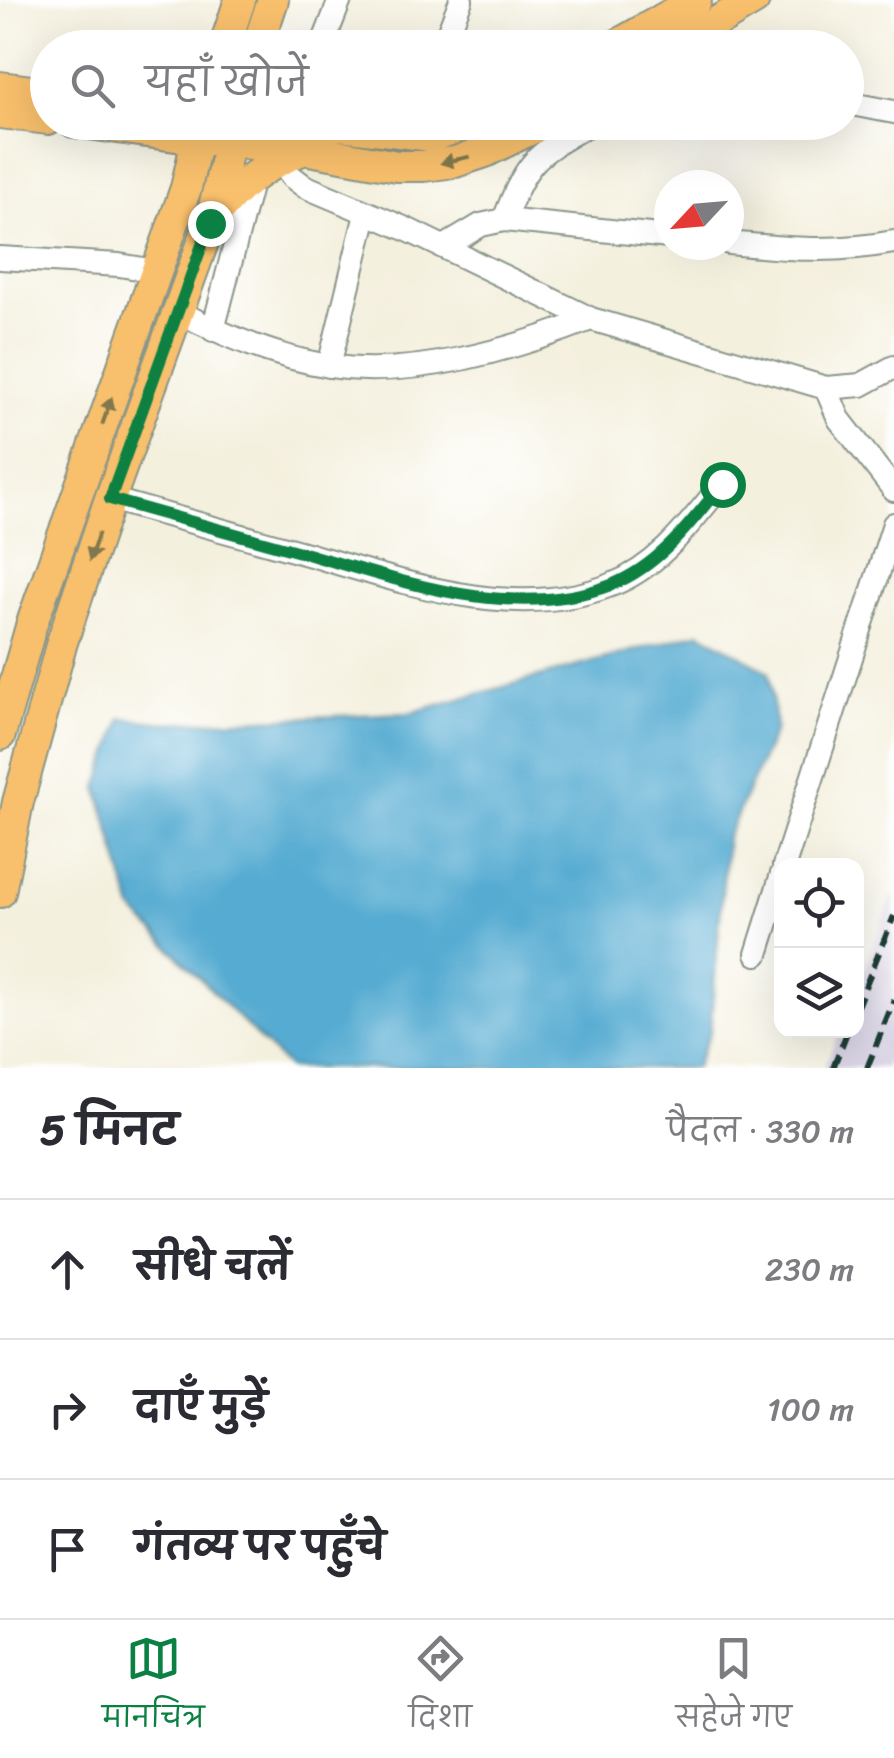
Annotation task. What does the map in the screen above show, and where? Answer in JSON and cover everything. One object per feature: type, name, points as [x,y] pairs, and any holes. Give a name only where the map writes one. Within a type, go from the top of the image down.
[{"type":"main road","points":[[230,30],[240,0]]},
{"type":"main road","points":[[644,30],[696,0]]},
{"type":"main road","points":[[703,30],[754,0]]},
{"type":"main road","points":[[0,87],[30,91]]},
{"type":"main road","points":[[0,112],[30,116]]},
{"type":"main road","points":[[0,734],[32,623],[186,188],[197,140]]},
{"type":"main road","points":[[0,892],[9,801],[110,499],[210,223],[230,140]]},
{"type":"main road","points":[[210,223],[228,198],[253,175],[302,140]]},
{"type":"main road","points":[[318,140],[354,160],[424,166],[455,162],[508,140]]},
{"type":"street","points":[[328,30],[340,0]]},
{"type":"street","points":[[449,30],[461,0]]},
{"type":"street","points":[[864,106],[894,112]]},
{"type":"street","points":[[307,140],[291,176],[304,186],[590,319],[826,388],[861,386],[894,367]]},
{"type":"street","points":[[504,220],[520,177],[532,162],[562,140]]},
{"type":"street","points":[[213,330],[253,175]]},
{"type":"street","points":[[329,366],[366,214]]},
{"type":"street","points":[[444,248],[481,225],[504,220],[654,235]]},
{"type":"street","points":[[744,244],[850,250],[894,242]]},
{"type":"street","points":[[0,258],[156,271]]},
{"type":"street","points":[[179,312],[213,330],[329,366],[402,366],[452,359],[548,336],[590,319]]},
{"type":"street","points":[[826,388],[840,419],[894,490]]},
{"type":"street","points":[[110,499],[396,579],[458,592],[546,600],[610,586],[635,574],[685,530],[722,484]]},
{"type":"street","points":[[787,858],[894,524]]},
{"type":"street","points":[[757,954],[774,900]]},
{"type":"shaded area","points":[[894,894],[894,1046],[885,1068],[824,1068],[836,1038],[864,1038],[864,969]]},
{"type":"water","points":[[700,632],[769,672],[776,728],[727,837],[710,1032],[695,1068],[288,1068],[133,910],[98,788],[122,718],[166,723],[410,713]]},
{"type":"railway","points":[[864,989],[894,916]]},
{"type":"railway","points":[[867,1068],[894,1000]]},
{"type":"railway","points":[[833,1068],[845,1038]]},
{"type":"route","points":[[210,223],[110,499],[396,579],[508,599],[546,600],[610,586],[635,574],[685,530],[722,484]]}]
